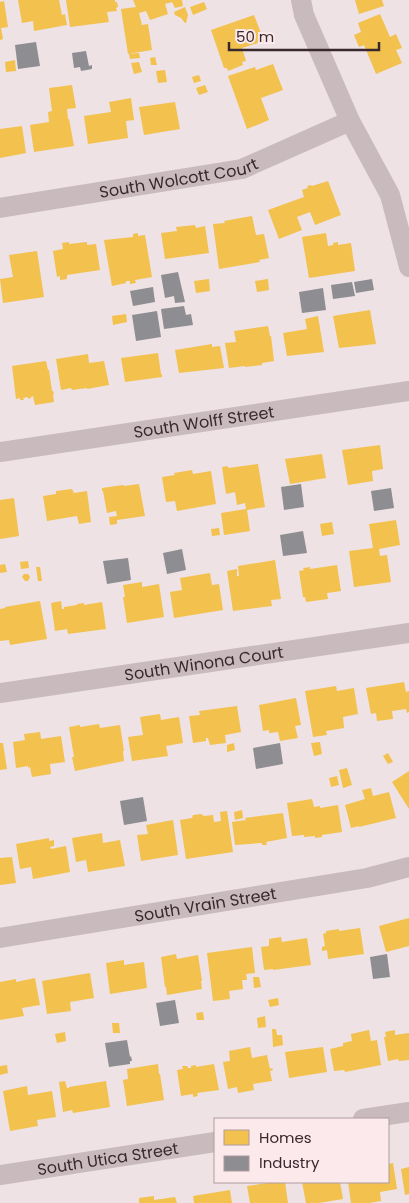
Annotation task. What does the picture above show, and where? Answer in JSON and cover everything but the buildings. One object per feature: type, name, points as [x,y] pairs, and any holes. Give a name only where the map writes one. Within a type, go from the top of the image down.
[{"type":"street","points":[[301,0],[304,15],[350,121],[390,194],[409,267]]},
{"type":"street","name":"South Wolcott Court","points":[[0,208],[242,169],[350,121]]},
{"type":"street","name":"South Wolff Street","points":[[0,452],[409,391]]},
{"type":"street","name":"South Winona Court","points":[[0,693],[409,633]]},
{"type":"street","name":"South Vrain Street","points":[[0,938],[367,878],[409,867]]},
{"type":"street","points":[[370,1118],[409,1112]]},
{"type":"street","name":"South Utica Street","points":[[0,1175],[214,1142]]}]
